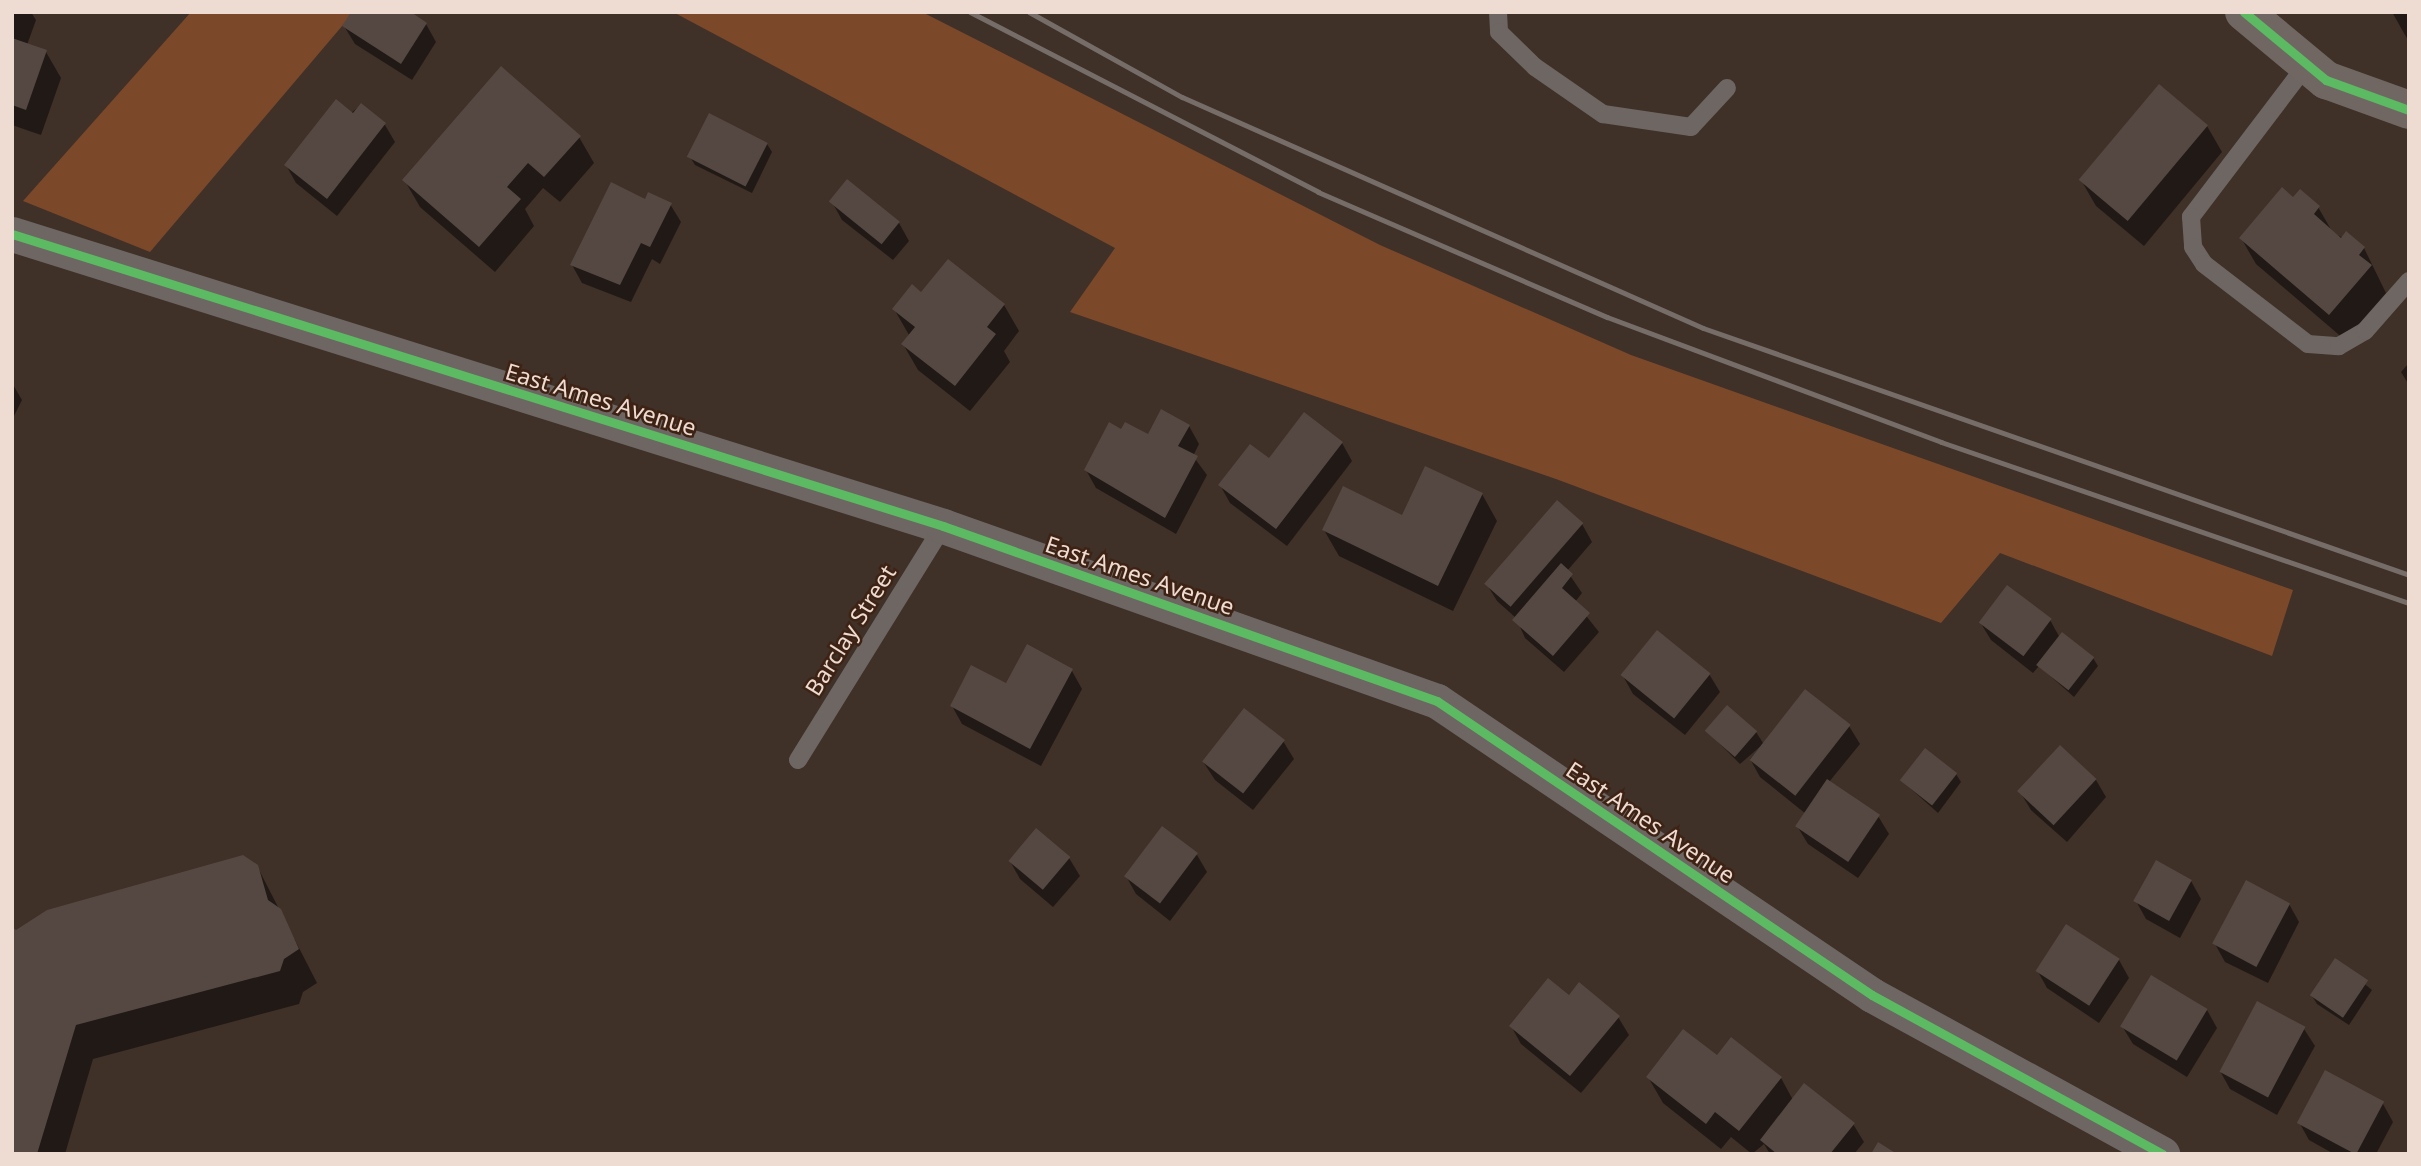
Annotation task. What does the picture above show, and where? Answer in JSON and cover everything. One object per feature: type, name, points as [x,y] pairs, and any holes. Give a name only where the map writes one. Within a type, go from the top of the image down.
[{"type":"street","points":[[2244,12],[2326,80],[2409,110]]},
{"type":"street","name":"East Ames Avenue","points":[[12,234],[943,526],[1437,701],[1872,995],[2162,1154]]},
{"type":"lane","points":[[1498,12],[1500,32],[1535,67],[1603,114],[1690,127],[1727,88]]},
{"type":"lane","points":[[2307,64],[2191,217],[2193,247],[2204,264],[2308,344],[2339,346],[2365,331],[2409,281]]},
{"type":"lane","name":"Barclay Street","points":[[798,760],[943,526]]},
{"type":"shaded area","points":[[191,12],[354,12],[150,252],[23,201]]},
{"type":"shaded area","points":[[673,12],[922,12],[1380,245],[1631,355],[2293,590],[2272,656],[2000,553],[1941,623],[1556,479],[1070,312],[1115,248]]},
{"type":"building","points":[[351,12],[411,12],[427,23],[401,64],[342,26]]},
{"type":"building","points":[[12,38],[47,50],[26,110],[12,105]]},
{"type":"building","points":[[501,66],[581,136],[544,177],[528,163],[507,187],[521,199],[479,247],[402,180]]},
{"type":"building","points":[[2159,84],[2208,125],[2128,221],[2079,180]]},
{"type":"building","points":[[336,99],[353,113],[361,103],[386,123],[327,199],[284,165]]},
{"type":"building","points":[[709,113],[768,143],[746,187],[687,157]]},
{"type":"building","points":[[847,179],[900,222],[882,244],[829,202]]},
{"type":"building","points":[[611,182],[645,199],[648,192],[672,203],[650,247],[641,243],[620,285],[570,265]]},
{"type":"building","points":[[2282,187],[2293,197],[2300,189],[2320,206],[2314,214],[2341,238],[2346,231],[2365,247],[2359,255],[2372,265],[2329,315],[2239,238]]},
{"type":"building","points":[[948,259],[1005,304],[987,327],[996,334],[955,386],[901,344],[915,327],[892,309],[912,284],[921,292]]},
{"type":"building","points":[[1161,409],[1190,425],[1178,446],[1198,456],[1165,518],[1084,470],[1109,422],[1121,429],[1125,422],[1148,434]]},
{"type":"building","points":[[1304,412],[1343,442],[1276,529],[1218,485],[1250,444],[1269,458]]},
{"type":"building","points":[[1425,466],[1483,493],[1438,586],[1322,530],[1343,486],[1402,515]]},
{"type":"building","points":[[1557,500],[1583,523],[1511,607],[1484,584]]},
{"type":"building","points":[[1561,563],[1573,574],[1562,588],[1590,613],[1553,656],[1512,620]]},
{"type":"building","points":[[2007,585],[2052,619],[2023,656],[1979,623]]},
{"type":"building","points":[[1657,630],[1711,673],[1674,718],[1620,675]]},
{"type":"building","points":[[2062,632],[2094,657],[2068,690],[2036,665]]},
{"type":"building","points":[[1027,644],[1073,669],[1030,749],[950,706],[971,665],[1006,683]]},
{"type":"building","points":[[1805,689],[1851,725],[1795,796],[1750,760]]},
{"type":"building","points":[[1727,705],[1757,731],[1735,757],[1705,731]]},
{"type":"building","points":[[1244,708],[1285,740],[1243,794],[1202,762]]},
{"type":"building","points":[[2060,745],[2097,779],[2054,825],[2017,791]]},
{"type":"building","points":[[1925,748],[1957,773],[1932,806],[1900,780]]},
{"type":"building","points":[[1827,779],[1880,815],[1848,862],[1795,826]]},
{"type":"building","points":[[1162,826],[1198,853],[1160,903],[1124,876]]},
{"type":"building","points":[[1036,828],[1070,857],[1043,890],[1008,861]]},
{"type":"building","points":[[243,855],[258,865],[268,900],[281,909],[299,949],[284,959],[280,971],[76,1025],[37,1154],[12,1154],[12,927],[16,930],[47,910]]},
{"type":"building","points":[[2156,860],[2192,880],[2169,921],[2133,901]]},
{"type":"building","points":[[2246,880],[2290,903],[2256,967],[2212,944]]},
{"type":"building","points":[[2066,924],[2120,959],[2089,1006],[2036,971]]},
{"type":"building","points":[[2335,958],[2368,980],[2343,1018],[2310,995]]},
{"type":"building","points":[[2151,975],[2208,1009],[2177,1060],[2120,1026]]},
{"type":"building","points":[[1548,978],[1569,995],[1579,982],[1620,1016],[1570,1076],[1509,1026]]},
{"type":"building","points":[[2257,1001],[2306,1027],[2268,1097],[2219,1072]]},
{"type":"building","points":[[1683,1029],[1717,1055],[1731,1037],[1782,1077],[1739,1131],[1715,1112],[1706,1124],[1646,1077]]},
{"type":"building","points":[[2325,1070],[2384,1101],[2356,1154],[2297,1123]]},
{"type":"building","points":[[1804,1083],[1855,1123],[1830,1154],[1777,1154],[1760,1140]]},
{"type":"building","points":[[1878,1142],[1897,1154],[1871,1154]]},
{"type":"railway","points":[[970,12],[1318,192],[1607,317],[1941,442],[2409,603]]},
{"type":"railway","points":[[1029,12],[1182,97],[1703,328],[2409,575]]},
{"type":"cycle path","points":[[2244,12],[2326,80],[2409,110]]},
{"type":"cycle path","points":[[12,234],[943,526],[1437,701],[1872,995],[2162,1154]]}]
